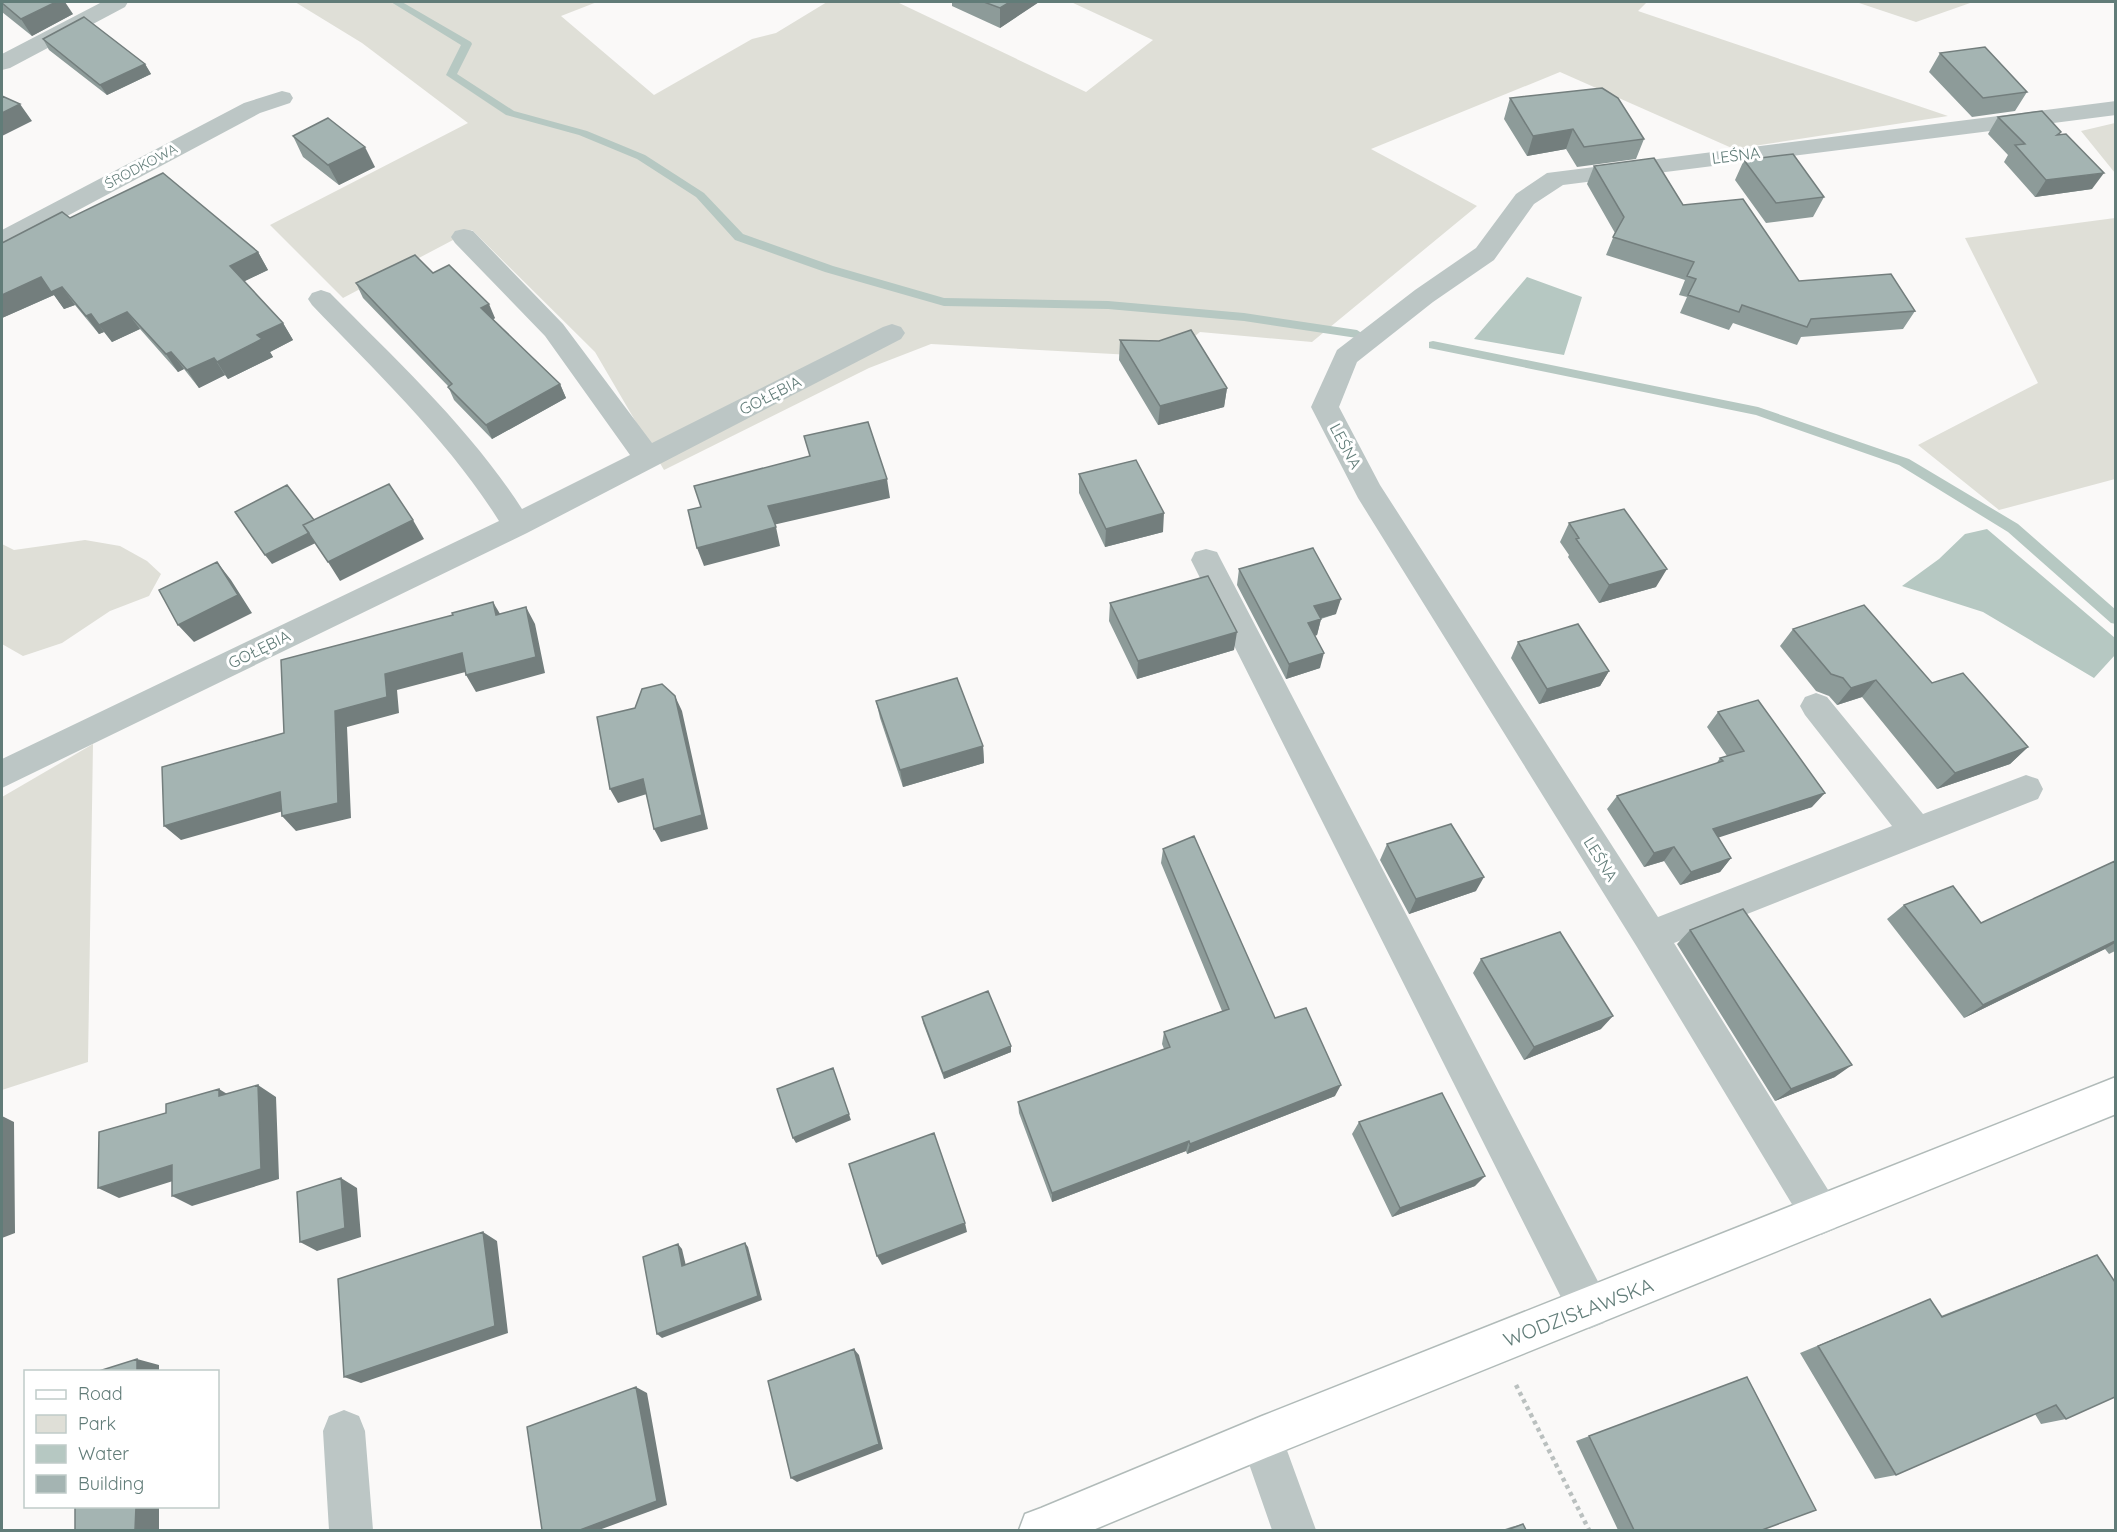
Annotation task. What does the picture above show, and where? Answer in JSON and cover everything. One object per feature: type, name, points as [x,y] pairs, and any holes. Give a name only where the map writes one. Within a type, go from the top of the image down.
[{"type":"main road","name":"WODZISŁAWSKA","points":[[1041,1530],[1262,1438],[2115,1095]]},
{"type":"street","points":[[2,63],[117,2]]},
{"type":"street","name":"ŚRODKOWA","points":[[2,240],[252,108],[282,98]]},
{"type":"street","name":"LEŚNA","points":[[1821,1215],[1650,936],[1363,479],[1325,407],[1346,357],[1424,296],[1485,254],[1525,200],[1556,178],[2115,108]]},
{"type":"street","points":[[464,237],[554,330],[648,458]]},
{"type":"street","points":[[321,299],[410,391],[487,478],[517,525]]},
{"type":"street","name":"GOŁĘBIA","points":[[2,774],[517,525],[892,333]]},
{"type":"street","points":[[1206,560],[1589,1308]]},
{"type":"street","points":[[1816,706],[1916,831]]},
{"type":"street","points":[[1650,936],[2026,789]]},
{"type":"street","points":[[344,1431],[351,1530]]},
{"type":"street","points":[[1262,1438],[1294,1530]]},
{"type":"path","points":[[1495,1344],[1589,1530]]},
{"type":"green space","points":[[295,2],[597,2],[561,16],[654,95],[752,39],[776,33],[827,2],[897,2],[1086,92],[1153,40],[1071,2],[1647,2],[1638,11],[1948,116],[1734,149],[1560,72],[1371,149],[1477,206],[1312,342],[1200,332],[1169,357],[931,344],[869,368],[664,470],[595,352],[472,230],[343,298],[270,225],[468,123],[362,43]]},
{"type":"green space","points":[[1856,2],[1973,2],[1916,22]]},
{"type":"green space","points":[[2116,123],[2115,173],[2081,131]]},
{"type":"green space","points":[[2115,218],[2115,479],[1999,510],[1918,445],[2038,383],[1965,238]]},
{"type":"green space","points":[[85,540],[120,546],[147,561],[161,574],[149,596],[110,611],[62,643],[23,656],[2,644],[2,544],[14,550]]},
{"type":"green space","points":[[93,744],[88,1062],[2,1090],[2,797]]},
{"type":"water","points":[[1527,277],[1582,297],[1564,355],[1474,339]]},
{"type":"water","points":[[1987,529],[2115,638],[2115,655],[2094,678],[1983,612],[1902,586],[1939,559],[1965,534]]},
{"type":"building","points":[[2,2],[56,2],[21,19]]},
{"type":"building","points":[[984,2],[1010,2],[1000,8]]},
{"type":"building","points":[[84,17],[145,64],[100,85],[43,39]]},
{"type":"building","points":[[1985,47],[2027,92],[1983,98],[1940,53]]},
{"type":"building","points":[[1602,88],[1618,98],[1644,139],[1584,147],[1573,129],[1533,136],[1510,98]]},
{"type":"building","points":[[2,96],[20,104],[2,113]]},
{"type":"building","points":[[2042,111],[2061,132],[2057,135],[2066,134],[2104,173],[2046,180],[2015,145],[2025,144],[1998,117]]},
{"type":"building","points":[[328,118],[365,147],[328,165],[293,136]]},
{"type":"building","points":[[1793,154],[1824,197],[1776,203],[1744,160]]},
{"type":"building","points":[[1654,158],[1683,205],[1743,199],[1799,281],[1891,274],[1915,311],[1811,319],[1807,327],[1742,305],[1739,312],[1688,295],[1696,279],[1687,276],[1694,262],[1613,237],[1624,217],[1594,166]]},
{"type":"building","points":[[163,173],[258,252],[230,266],[283,323],[257,335],[262,339],[217,362],[214,358],[187,370],[171,352],[166,354],[127,312],[99,325],[91,314],[86,316],[62,287],[51,292],[41,277],[2,295],[2,243],[62,212],[70,218]]},
{"type":"building","points":[[415,255],[433,273],[449,265],[489,304],[481,308],[560,384],[486,425],[448,387],[452,384],[356,283]]},
{"type":"building","points":[[1191,330],[1227,388],[1160,406],[1120,340],[1159,341]]},
{"type":"building","points":[[868,422],[887,479],[768,506],[776,527],[697,548],[688,510],[701,507],[694,486],[810,456],[804,436]]},
{"type":"building","points":[[1136,460],[1164,513],[1106,529],[1079,474]]},
{"type":"building","points":[[389,484],[413,520],[328,562],[303,525]]},
{"type":"building","points":[[287,485],[314,520],[303,525],[309,533],[265,555],[235,512]]},
{"type":"building","points":[[1624,509],[1667,569],[1609,585],[1576,539],[1579,538],[1569,523]]},
{"type":"building","points":[[1313,548],[1341,599],[1314,606],[1321,619],[1308,623],[1324,653],[1289,664],[1239,569]]},
{"type":"building","points":[[217,562],[238,595],[178,625],[159,590]]},
{"type":"building","points":[[1208,576],[1237,632],[1138,661],[1110,603]]},
{"type":"building","points":[[493,602],[496,615],[526,607],[536,657],[466,675],[462,653],[385,674],[387,697],[335,711],[338,803],[282,816],[280,792],[164,826],[162,767],[284,733],[281,660],[453,615],[452,613]]},
{"type":"building","points":[[1864,605],[1932,683],[1963,673],[2028,747],[1955,773],[1876,680],[1851,688],[1843,678],[1831,674],[1793,629]]},
{"type":"building","points":[[1578,624],[1609,671],[1547,689],[1518,642]]},
{"type":"building","points":[[957,678],[983,746],[900,770],[876,701]]},
{"type":"building","points":[[662,684],[675,696],[702,815],[654,829],[643,779],[610,789],[597,717],[635,708],[642,689]]},
{"type":"building","points":[[1758,700],[1825,793],[1713,829],[1731,858],[1691,872],[1674,847],[1654,853],[1617,796],[1723,761],[1720,758],[1744,751],[1718,712]]},
{"type":"building","points":[[1451,824],[1484,877],[1416,899],[1387,844]]},
{"type":"building","points":[[1194,836],[1275,1018],[1306,1008],[1341,1085],[1190,1144],[1189,1141],[1052,1193],[1018,1102],[1170,1047],[1164,1032],[1229,1009],[1163,849]]},
{"type":"building","points":[[2115,861],[2115,941],[1983,1005],[1904,905],[1953,886],[1981,923]]},
{"type":"building","points":[[1743,909],[1852,1065],[1791,1089],[1690,930]]},
{"type":"building","points":[[1560,932],[1613,1016],[1534,1047],[1481,959]]},
{"type":"building","points":[[988,991],[1011,1046],[943,1073],[922,1017]]},
{"type":"building","points":[[833,1068],[849,1114],[793,1138],[777,1089]]},
{"type":"building","points":[[258,1085],[261,1169],[172,1196],[172,1165],[98,1188],[99,1132],[166,1113],[166,1104],[219,1089],[219,1096]]},
{"type":"building","points":[[1442,1093],[1485,1176],[1400,1208],[1359,1122]]},
{"type":"building","points":[[934,1133],[965,1223],[877,1256],[849,1164]]},
{"type":"building","points":[[341,1178],[345,1228],[300,1242],[297,1192]]},
{"type":"building","points":[[483,1232],[495,1326],[344,1377],[338,1279]]},
{"type":"building","points":[[745,1243],[758,1296],[657,1334],[643,1257],[678,1244],[682,1266]]},
{"type":"building","points":[[2097,1255],[2115,1282],[2115,1397],[2066,1419],[2056,1405],[1896,1475],[1818,1346],[1930,1299],[1942,1317]]},
{"type":"building","points":[[854,1349],[879,1444],[791,1478],[768,1381]]},
{"type":"building","points":[[137,1359],[137,1370],[102,1370]]},
{"type":"building","points":[[1747,1377],[1816,1510],[1762,1530],[1634,1530],[1589,1436]]},
{"type":"building","points":[[636,1387],[657,1501],[580,1530],[542,1530],[527,1427]]},
{"type":"building","points":[[75,1508],[136,1508],[135,1530],[75,1530]]},
{"type":"building","points":[[1523,1524],[1526,1530],[1507,1530]]},
{"type":"waterway","points":[[396,2],[467,44],[451,75],[510,113],[583,133],[641,157],[700,195],[739,237],[829,269],[944,302],[1108,305],[1244,317],[1357,334]]},
{"type":"waterway","points":[[1433,345],[1758,411],[1904,462],[2013,528],[2116,619]]}]
